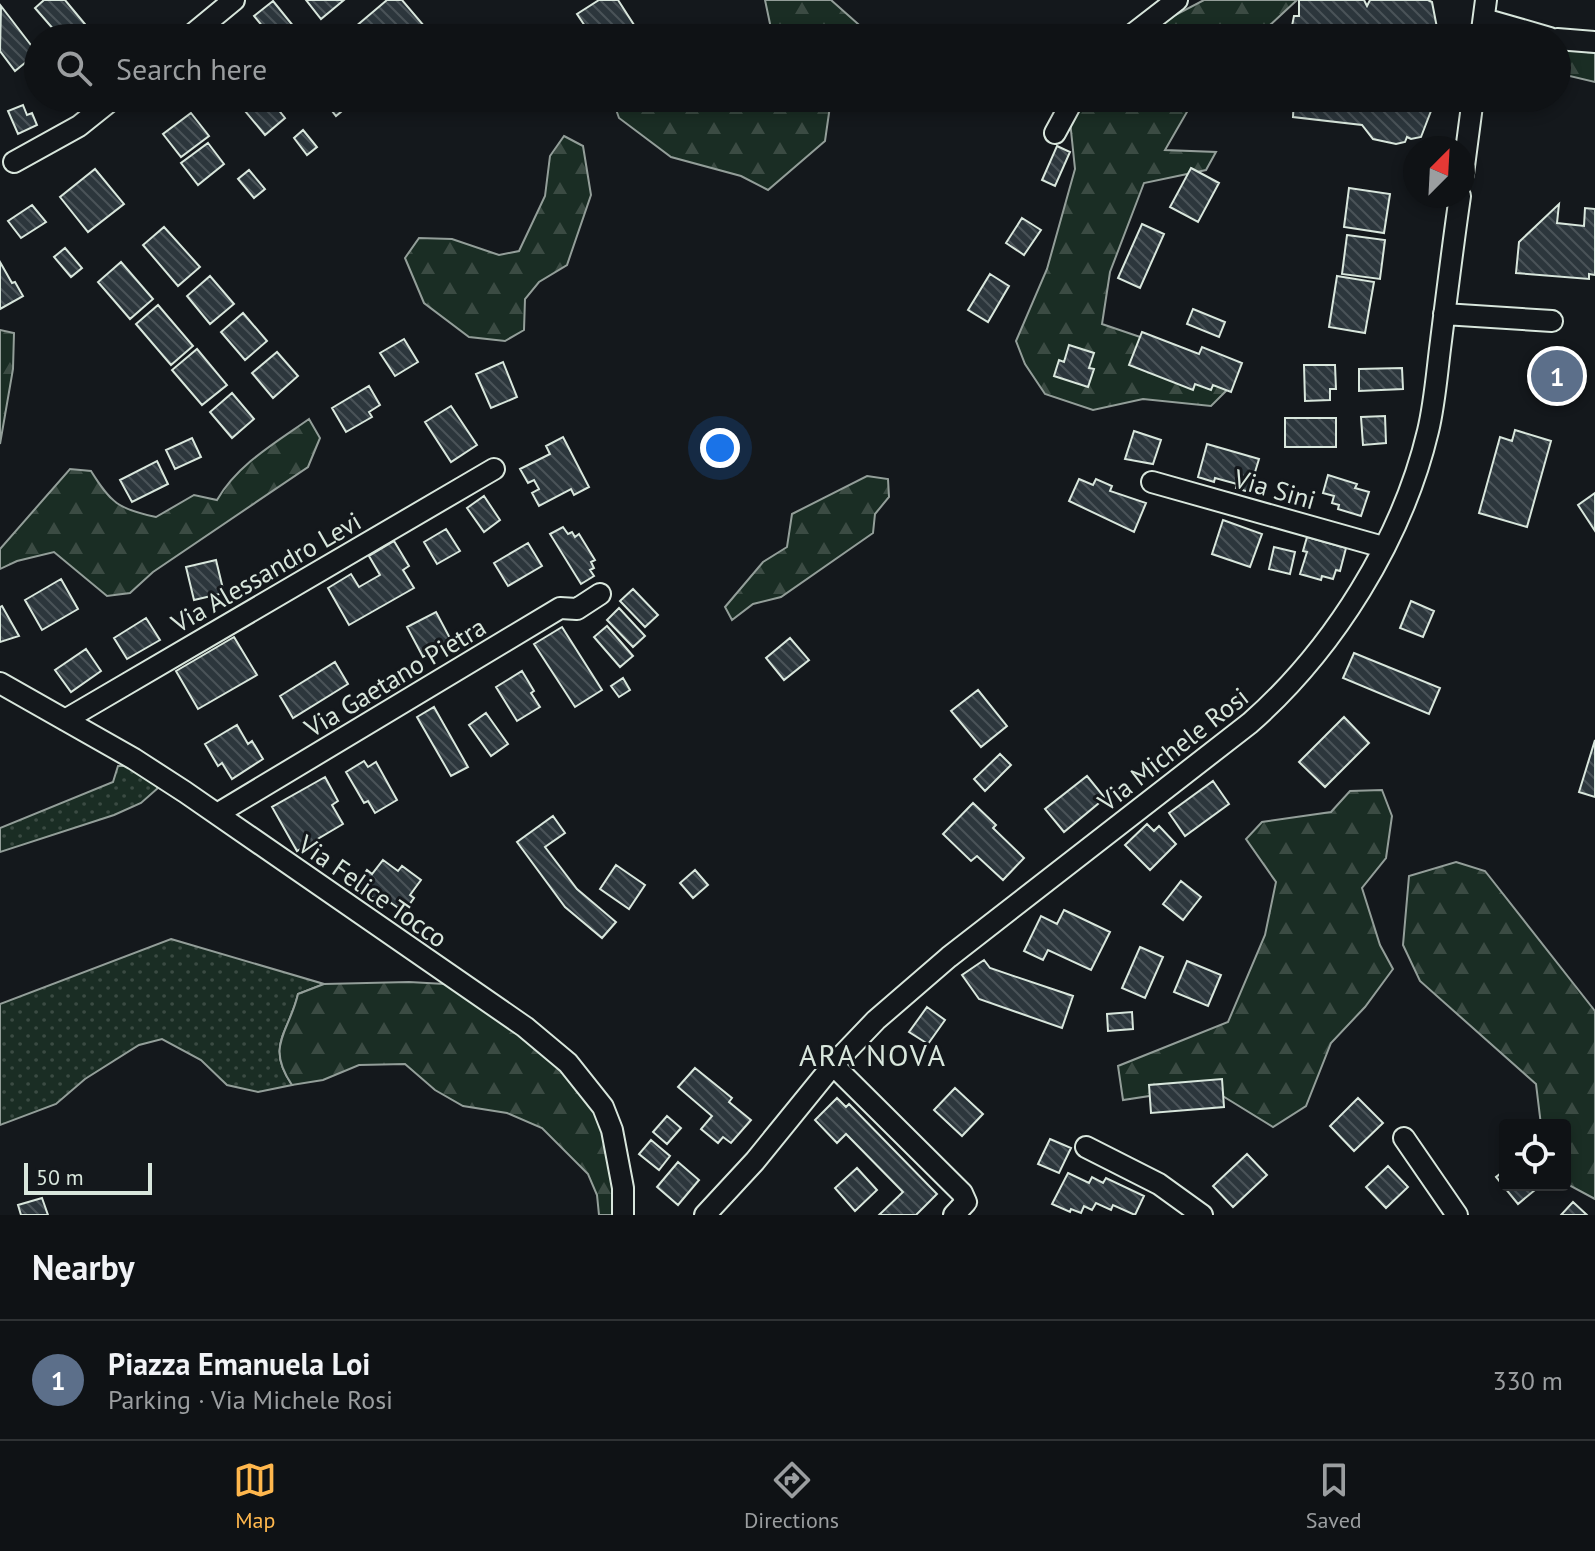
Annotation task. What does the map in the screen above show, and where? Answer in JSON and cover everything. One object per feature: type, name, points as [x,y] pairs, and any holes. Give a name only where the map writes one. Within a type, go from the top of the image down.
[{"type":"street","points":[[205,24],[234,0]]},
{"type":"street","points":[[1146,24],[1177,0]]},
{"type":"street","points":[[1571,40],[1595,42]]},
{"type":"street","points":[[14,162],[79,126],[96,112]]},
{"type":"street","points":[[1055,133],[1066,112]]},
{"type":"street","points":[[1468,136],[1471,112]]},
{"type":"street","name":"Via Michele Rosi","points":[[705,1215],[755,1161],[833,1065],[876,1020],[949,957],[1250,723],[1281,696],[1336,627],[1365,583],[1383,547],[1410,488],[1426,439],[1458,208]]},
{"type":"street","points":[[1444,314],[1552,321]]},
{"type":"street","name":"Via Alessandro Levi","points":[[65,720],[494,469]]},
{"type":"street","name":"Via Sini","points":[[1152,482],[1383,547]]},
{"type":"street","name":"Via Gaetano Pietra","points":[[217,814],[560,608],[577,609],[600,594]]},
{"type":"street","name":"Via Felice Tocco","points":[[0,683],[134,759],[217,814],[525,1027],[568,1063],[593,1092],[608,1119],[623,1188],[623,1215]]},
{"type":"street","points":[[833,1065],[964,1195],[966,1202],[954,1215]]},
{"type":"street","points":[[1404,1138],[1457,1215]]},
{"type":"street","points":[[1086,1147],[1159,1184],[1202,1215]]},
{"type":"green space","points":[[765,0],[831,0],[858,24],[770,24]]},
{"type":"green space","points":[[1204,0],[1297,0],[1271,24],[1158,24]]},
{"type":"green space","points":[[1571,44],[1595,47],[1595,82],[1571,76]]},
{"type":"green space","points":[[617,112],[829,112],[825,141],[768,190],[741,176],[671,157],[619,118]]},
{"type":"green space","points":[[1074,112],[1187,112],[1165,150],[1216,152],[1206,170],[1144,183],[1110,272],[1102,324],[1211,361],[1226,391],[1211,406],[1143,399],[1093,410],[1045,394],[1025,364],[1016,341],[1047,269],[1075,169],[1070,121]]},
{"type":"green space","points":[[564,136],[583,146],[591,195],[567,265],[539,282],[525,299],[524,330],[505,341],[469,337],[424,303],[405,258],[419,238],[452,239],[499,255],[519,251],[545,196],[550,156]]},
{"type":"green space","points":[[0,330],[14,333],[13,369],[0,444]]},
{"type":"green space","points":[[309,419],[320,438],[308,467],[153,572],[130,593],[107,596],[54,552],[17,561],[0,569],[0,549],[70,469],[91,471],[104,491],[117,503],[156,517],[194,495],[217,500],[246,465]]},
{"type":"green space","points":[[867,476],[888,479],[889,497],[875,514],[873,533],[781,597],[753,604],[732,620],[725,607],[763,562],[787,547],[792,514]]},
{"type":"green space","points":[[118,766],[138,766],[158,788],[141,803],[114,815],[0,852],[0,828],[113,782]]},
{"type":"green space","points":[[1382,790],[1392,816],[1386,858],[1362,888],[1380,945],[1393,969],[1365,1007],[1331,1043],[1306,1106],[1273,1127],[1208,1087],[1123,1100],[1118,1066],[1228,1022],[1265,935],[1276,882],[1246,839],[1262,822],[1331,812],[1350,791]]},
{"type":"green space","points":[[1456,862],[1485,871],[1595,1011],[1595,1199],[1571,1186],[1571,1119],[1540,1119],[1536,1084],[1420,981],[1403,945],[1409,876]]},
{"type":"green space","points":[[171,939],[324,984],[298,994],[282,1039],[280,1059],[292,1085],[258,1092],[227,1085],[201,1060],[162,1039],[139,1045],[85,1079],[56,1104],[0,1125],[0,1004]]},
{"type":"green space","points":[[324,984],[445,984],[461,989],[559,1058],[604,1116],[617,1215],[599,1215],[597,1195],[588,1174],[542,1128],[507,1113],[463,1106],[435,1090],[405,1064],[359,1065],[323,1080],[292,1085],[280,1059],[280,1049],[298,994]]},
{"type":"building","points":[[44,0],[65,0],[85,24],[49,24],[35,8]]},
{"type":"building","points":[[306,0],[344,0],[321,19]]},
{"type":"building","points":[[387,0],[402,0],[422,24],[359,24]]},
{"type":"building","points":[[599,0],[618,0],[633,24],[584,24],[577,14]]},
{"type":"building","points":[[1299,0],[1364,0],[1367,6],[1370,0],[1428,0],[1432,2],[1436,24],[1292,24],[1294,16],[1299,16]]},
{"type":"building","points":[[273,1],[292,24],[261,24],[254,16]]},
{"type":"building","points":[[1,6],[24,36],[24,64],[15,71],[0,51]]},
{"type":"building","points":[[23,105],[24,112],[27,115],[32,113],[37,125],[18,134],[8,111]]},
{"type":"building","points":[[246,112],[280,112],[285,118],[265,135]]},
{"type":"building","points":[[1293,112],[1431,112],[1421,136],[1403,136],[1403,142],[1396,144],[1373,139],[1362,125],[1293,117]]},
{"type":"building","points":[[191,113],[209,136],[181,157],[163,134]]},
{"type":"building","points":[[303,130],[317,147],[307,155],[294,138]]},
{"type":"building","points":[[208,143],[224,164],[198,185],[181,163]]},
{"type":"building","points":[[1057,146],[1070,152],[1055,186],[1042,180]]},
{"type":"building","points":[[1191,168],[1219,183],[1198,222],[1170,207]]},
{"type":"building","points":[[95,169],[124,204],[88,232],[60,197]]},
{"type":"building","points":[[249,170],[265,189],[254,198],[238,179]]},
{"type":"building","points":[[1349,188],[1390,194],[1384,233],[1344,227]]},
{"type":"building","points":[[1559,204],[1557,223],[1584,226],[1585,208],[1595,209],[1595,275],[1589,274],[1589,279],[1516,273],[1519,242]]},
{"type":"building","points":[[32,205],[46,222],[21,238],[8,221]]},
{"type":"building","points":[[1022,218],[1041,230],[1024,255],[1006,243]]},
{"type":"building","points":[[1142,224],[1164,234],[1140,288],[1118,278]]},
{"type":"building","points":[[164,227],[200,267],[178,286],[143,245]]},
{"type":"building","points":[[1347,235],[1385,240],[1380,279],[1342,274]]},
{"type":"building","points":[[65,248],[82,268],[71,277],[54,257]]},
{"type":"building","points":[[0,262],[23,296],[0,309]]},
{"type":"building","points":[[121,262],[153,299],[130,319],[98,282]]},
{"type":"building","points":[[990,274],[1009,286],[988,322],[968,310]]},
{"type":"building","points":[[210,276],[234,304],[210,324],[187,296]]},
{"type":"building","points":[[1337,276],[1374,282],[1365,333],[1329,327]]},
{"type":"building","points":[[158,305],[193,346],[171,365],[136,324]]},
{"type":"building","points":[[1193,309],[1225,322],[1219,337],[1187,324]]},
{"type":"building","points":[[243,313],[267,341],[245,360],[221,332]]},
{"type":"building","points":[[1142,332],[1199,354],[1202,347],[1242,363],[1231,392],[1213,385],[1211,390],[1195,384],[1193,390],[1129,365]]},
{"type":"building","points":[[404,339],[418,362],[395,376],[380,353]]},
{"type":"building","points":[[1069,345],[1094,353],[1089,368],[1094,369],[1088,387],[1054,376],[1059,360],[1064,362]]},
{"type":"building","points":[[197,349],[227,385],[202,405],[172,370]]},
{"type":"building","points":[[277,352],[298,376],[273,398],[252,373]]},
{"type":"building","points":[[503,362],[517,397],[491,408],[476,374]]},
{"type":"building","points":[[1304,365],[1335,365],[1336,389],[1330,389],[1330,400],[1305,401]]},
{"type":"building","points":[[1402,368],[1403,389],[1359,391],[1359,369]]},
{"type":"building","points":[[369,386],[380,405],[369,412],[372,417],[346,432],[332,408]]},
{"type":"building","points":[[232,393],[254,419],[232,438],[210,412]]},
{"type":"building","points":[[451,406],[477,445],[451,462],[425,422]]},
{"type":"building","points":[[1385,416],[1386,443],[1363,445],[1361,417]]},
{"type":"building","points":[[1285,418],[1336,418],[1336,447],[1285,447]]},
{"type":"building","points":[[1515,430],[1551,441],[1527,527],[1479,513],[1500,437],[1512,441]]},
{"type":"building","points":[[1134,431],[1161,440],[1153,464],[1125,459]]},
{"type":"building","points":[[563,437],[589,487],[574,495],[571,489],[539,506],[532,493],[539,489],[534,480],[528,483],[520,469],[550,454],[546,446]]},
{"type":"building","points":[[192,438],[201,457],[175,469],[166,450]]},
{"type":"building","points":[[1207,444],[1259,459],[1249,492],[1236,488],[1237,484],[1198,477]]},
{"type":"building","points":[[157,461],[168,484],[132,502],[120,480]]},
{"type":"building","points":[[1328,475],[1357,484],[1355,488],[1369,492],[1361,516],[1338,509],[1339,505],[1332,503],[1334,496],[1323,493]]},
{"type":"building","points":[[1079,479],[1093,485],[1096,479],[1112,486],[1110,491],[1146,503],[1134,532],[1069,501]]},
{"type":"building","points":[[1595,493],[1595,531],[1578,505]]},
{"type":"building","points":[[484,496],[500,520],[484,532],[467,508]]},
{"type":"building","points":[[1223,520],[1262,534],[1250,567],[1212,554]]},
{"type":"building","points":[[563,527],[568,534],[572,532],[575,537],[579,534],[595,560],[591,562],[594,568],[590,570],[594,576],[581,584],[550,534]]},
{"type":"building","points":[[446,529],[460,551],[437,564],[424,542]]},
{"type":"building","points":[[1307,537],[1346,548],[1340,571],[1336,570],[1333,579],[1322,576],[1321,580],[1300,574],[1307,552],[1303,551]]},
{"type":"building","points":[[394,541],[409,566],[403,570],[414,588],[349,625],[328,588],[351,574],[359,587],[380,575],[369,556]]},
{"type":"building","points":[[528,543],[542,566],[508,586],[494,563]]},
{"type":"building","points":[[1274,547],[1295,552],[1290,574],[1269,569]]},
{"type":"building","points":[[216,560],[224,593],[194,600],[186,567]]},
{"type":"building","points":[[61,579],[78,609],[42,630],[25,600]]},
{"type":"building","points":[[633,589],[658,615],[645,627],[620,601]]},
{"type":"building","points":[[1411,601],[1434,611],[1423,637],[1400,628]]},
{"type":"building","points":[[0,607],[19,636],[0,642]]},
{"type":"building","points":[[619,608],[645,636],[633,647],[607,620]]},
{"type":"building","points":[[436,612],[452,642],[423,657],[407,627]]},
{"type":"building","points":[[146,618],[160,640],[127,659],[114,638]]},
{"type":"building","points":[[607,626],[633,656],[620,667],[594,637]]},
{"type":"building","points":[[562,627],[602,690],[575,707],[534,644]]},
{"type":"building","points":[[234,637],[257,675],[198,709],[176,671]]},
{"type":"building","points":[[790,638],[809,660],[784,680],[766,658]]},
{"type":"building","points":[[86,649],[101,671],[71,692],[55,670]]},
{"type":"building","points":[[1354,653],[1440,688],[1429,714],[1343,678]]},
{"type":"building","points":[[335,662],[348,684],[293,718],[280,696]]},
{"type":"building","points":[[522,671],[540,707],[517,721],[496,687]]},
{"type":"building","points":[[623,678],[630,690],[619,697],[611,686]]},
{"type":"building","points":[[978,690],[1007,726],[981,747],[951,711]]},
{"type":"building","points":[[434,707],[468,767],[451,776],[417,717]]},
{"type":"building","points":[[486,713],[508,744],[491,756],[469,725]]},
{"type":"building","points":[[1344,717],[1369,743],[1325,787],[1299,762]]},
{"type":"building","points":[[237,725],[248,744],[252,741],[263,759],[232,779],[222,763],[218,766],[205,744]]},
{"type":"building","points":[[1595,740],[1595,797],[1579,792]]},
{"type":"building","points":[[1000,754],[1011,765],[985,791],[974,779]]},
{"type":"building","points":[[364,761],[368,767],[376,762],[397,800],[375,813],[368,801],[364,803],[346,772]]},
{"type":"building","points":[[1087,776],[1105,798],[1064,832],[1045,809]]},
{"type":"building","points":[[325,777],[338,801],[332,805],[343,824],[297,851],[272,807]]},
{"type":"building","points":[[1213,781],[1229,804],[1185,836],[1169,813]]},
{"type":"building","points":[[973,803],[1024,858],[1003,880],[977,856],[971,861],[943,834]]},
{"type":"building","points":[[553,816],[565,833],[545,847],[577,889],[616,922],[602,938],[565,907],[517,842]]},
{"type":"building","points":[[1147,824],[1154,831],[1159,826],[1176,844],[1150,870],[1125,845]]},
{"type":"building","points":[[383,860],[398,871],[402,866],[421,880],[410,895],[414,898],[404,912],[384,898],[380,903],[356,885],[367,870],[372,874]]},
{"type":"building","points":[[616,865],[645,885],[629,909],[600,889]]},
{"type":"building","points":[[695,870],[708,885],[693,898],[680,883]]},
{"type":"building","points":[[1181,881],[1201,897],[1183,920],[1163,904]]},
{"type":"building","points":[[1064,910],[1110,932],[1091,970],[1048,950],[1043,960],[1024,951],[1041,916],[1057,924]]},
{"type":"building","points":[[1140,947],[1163,957],[1145,998],[1122,988]]},
{"type":"building","points":[[984,960],[990,968],[1073,996],[1062,1028],[979,999],[962,975]]},
{"type":"building","points":[[1187,961],[1221,975],[1208,1006],[1174,992]]},
{"type":"building","points":[[927,1007],[945,1020],[928,1044],[909,1032]]},
{"type":"building","points":[[1132,1012],[1133,1029],[1108,1031],[1107,1014]]},
{"type":"building","points":[[695,1068],[732,1098],[729,1102],[751,1120],[731,1143],[723,1137],[718,1143],[701,1129],[712,1116],[678,1087]]},
{"type":"building","points":[[1222,1079],[1224,1107],[1151,1113],[1149,1085]]},
{"type":"building","points":[[955,1088],[983,1114],[962,1136],[934,1110]]},
{"type":"building","points":[[837,1098],[846,1107],[849,1104],[937,1194],[916,1215],[879,1215],[903,1192],[846,1134],[837,1143],[815,1120]]},
{"type":"building","points":[[1358,1098],[1383,1123],[1354,1151],[1330,1126]]},
{"type":"building","points":[[667,1116],[681,1128],[667,1144],[653,1132]]},
{"type":"building","points":[[1050,1139],[1071,1148],[1059,1173],[1038,1164]]},
{"type":"building","points":[[651,1140],[670,1156],[659,1170],[639,1154]]},
{"type":"building","points":[[1247,1154],[1267,1175],[1233,1207],[1213,1186]]},
{"type":"building","points":[[678,1162],[699,1180],[678,1205],[657,1187]]},
{"type":"building","points":[[1388,1166],[1408,1187],[1386,1208],[1366,1187]]},
{"type":"building","points":[[857,1168],[877,1190],[855,1211],[835,1188]]},
{"type":"building","points":[[1068,1173],[1089,1183],[1092,1177],[1103,1183],[1106,1178],[1144,1196],[1135,1215],[1113,1205],[1111,1210],[1096,1203],[1092,1210],[1084,1206],[1081,1213],[1071,1209],[1070,1212],[1052,1204]]},
{"type":"building","points":[[1507,1191],[1534,1191],[1518,1204]]},
{"type":"building","points":[[42,1198],[48,1215],[21,1215],[18,1205]]},
{"type":"building","points":[[1573,1202],[1587,1215],[1561,1215]]},
{"type":"place","name":"Piazza Emanuela Loi","points":[[1557,376]]},
{"type":"district","name":"ARA NOVA","points":[[873,1054]]}]
